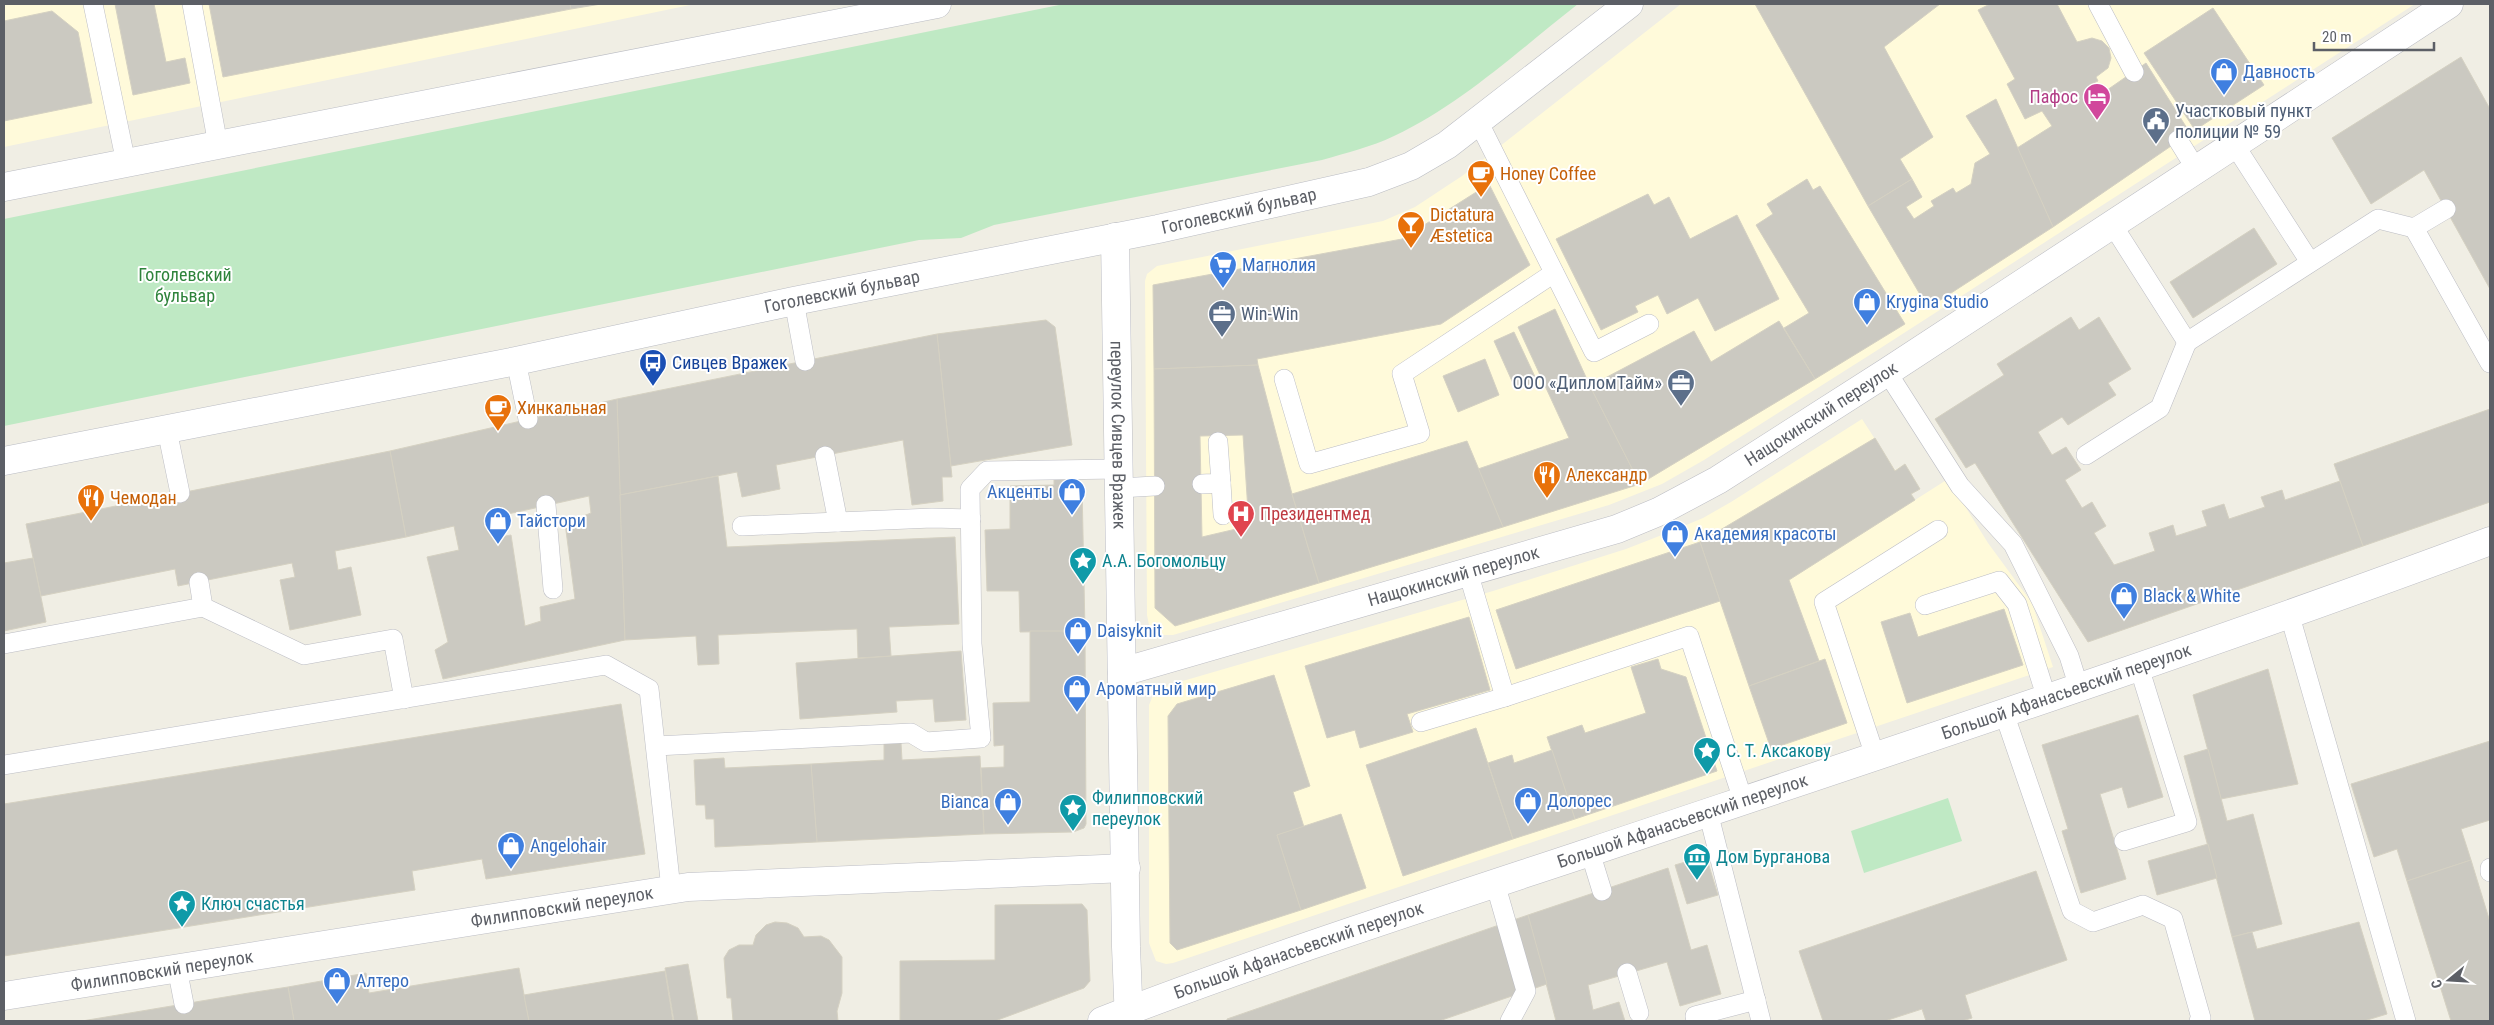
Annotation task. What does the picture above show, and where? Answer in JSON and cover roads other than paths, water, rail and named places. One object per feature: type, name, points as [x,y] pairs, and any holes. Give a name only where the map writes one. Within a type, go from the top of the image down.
[{"type":"street","points":[[4,187],[899,7],[937,4]]},
{"type":"street","name":"Гоголевский бульвар","points":[[4,461],[516,361],[794,301],[1116,237],[1369,182],[1411,166],[1447,145],[1629,4]]},
{"type":"street","name":"Нащокинский переулок","points":[[1122,672],[1617,529],[1658,512],[1718,480],[1888,372],[2449,4]]},
{"type":"street","name":"переулок Сивцев Вражек","points":[[1116,237],[1129,1016]]},
{"type":"street","name":"Большой Афанасьевский переулок","points":[[1102,1021],[1129,1016],[1163,997],[1495,883],[2290,616],[2490,541]]},
{"type":"street","name":"Филипповский переулок","points":[[4,996],[671,889],[1126,868]]},
{"type":"lane","points":[[93,4],[126,163]]},
{"type":"lane","points":[[192,4],[218,145]]},
{"type":"lane","points":[[2098,4],[2134,72]]},
{"type":"lane","points":[[1478,122],[1594,352],[1650,324]]},
{"type":"lane","points":[[2178,140],[2196,169]]},
{"type":"lane","points":[[2234,144],[2310,262]]},
{"type":"lane","points":[[2086,455],[2160,408],[2186,342],[2378,219],[2414,228],[2446,210]]},
{"type":"lane","points":[[2112,224],[2186,342]]},
{"type":"lane","points":[[2414,228],[2490,363]]},
{"type":"lane","points":[[1284,379],[1309,464],[1420,433],[1402,374],[1554,273]]},
{"type":"lane","points":[[794,301],[806,361]]},
{"type":"lane","points":[[516,361],[528,419]]},
{"type":"lane","points":[[1888,372],[1960,486],[2013,544],[2069,656],[2080,688]]},
{"type":"lane","points":[[167,430],[180,493]]},
{"type":"lane","points":[[1218,442],[1223,515]]},
{"type":"lane","points":[[825,456],[838,522]]},
{"type":"lane","points":[[656,746],[911,734],[926,742],[981,738],[972,644],[970,489],[987,471],[1119,478],[1155,486]]},
{"type":"lane","points":[[1202,484],[1221,483]]},
{"type":"lane","points":[[546,506],[553,589]]},
{"type":"lane","points":[[742,526],[932,518],[971,519]]},
{"type":"lane","points":[[1875,756],[1824,602],[1938,530]]},
{"type":"lane","points":[[1468,572],[1505,697]]},
{"type":"lane","points":[[1925,605],[1999,581],[2016,604],[2047,698]]},
{"type":"lane","points":[[199,582],[204,607]]},
{"type":"lane","points":[[4,644],[204,607],[304,656],[393,639],[404,699]]},
{"type":"lane","points":[[2290,616],[2406,1021]]},
{"type":"lane","points":[[1421,722],[1505,697],[1689,636],[1744,800]]},
{"type":"lane","points":[[4,765],[606,666],[649,689],[671,889]]},
{"type":"lane","points":[[2124,841],[2187,822],[2139,667]]},
{"type":"lane","points":[[2004,712],[2072,911],[2093,922],[2143,905],[2173,920],[2201,1018],[2199,1021]]},
{"type":"lane","points":[[1708,812],[1762,1021]]},
{"type":"lane","points":[[1590,852],[1602,891]]},
{"type":"lane","points":[[1495,883],[1526,991],[1510,1021]]},
{"type":"lane","points":[[178,968],[184,1004]]},
{"type":"lane","points":[[1627,973],[1639,1013]]},
{"type":"lane","points":[[1696,1021],[1695,1016],[1756,1000]]},
{"type":"place","name":"Давность","points":[[2224,96]]},
{"type":"place","name":"Пафос","points":[[2097,121]]},
{"type":"place","name":"Участковый пункт полиции № 59","points":[[2156,145]]},
{"type":"place","name":"Honey Coffee","points":[[1481,198]]},
{"type":"place","name":"Dictatura Æstetica","points":[[1411,249]]},
{"type":"place","name":"Магнолия","points":[[1223,289]]},
{"type":"place","name":"Krygina Studio","points":[[1867,326]]},
{"type":"place","name":"Win-Win","points":[[1222,338]]},
{"type":"place","name":"Сивцев Вражек","points":[[653,387]]},
{"type":"place","name":"ООО «ДипломТайм»","points":[[1681,407]]},
{"type":"place","name":"Хинкальная","points":[[498,432]]},
{"type":"place","name":"Александр","points":[[1547,499]]},
{"type":"place","name":"Акценты","points":[[1072,516]]},
{"type":"place","name":"Чемодан","points":[[91,522]]},
{"type":"place","name":"Президентмед","points":[[1241,538]]},
{"type":"place","name":"Тайстори","points":[[498,545]]},
{"type":"place","name":"Академия красоты","points":[[1675,558]]},
{"type":"place","name":"А.А. Богомольцу","points":[[1083,585]]},
{"type":"place","name":"Black & White","points":[[2124,620]]},
{"type":"place","name":"Daisyknit","points":[[1078,655]]},
{"type":"place","name":"Ароматный мир","points":[[1077,713]]},
{"type":"place","name":"С. Т. Аксакову","points":[[1707,775]]},
{"type":"place","name":"Долорес","points":[[1528,825]]},
{"type":"place","name":"Bianca","points":[[1008,826]]},
{"type":"place","name":"Филипповский переулок","points":[[1073,832]]},
{"type":"place","name":"Angelohair","points":[[511,870]]},
{"type":"place","name":"Дом Бурганова","points":[[1697,881]]},
{"type":"place","name":"Ключ счастья","points":[[182,928]]},
{"type":"place","name":"Алтеро","points":[[337,1005]]}]
